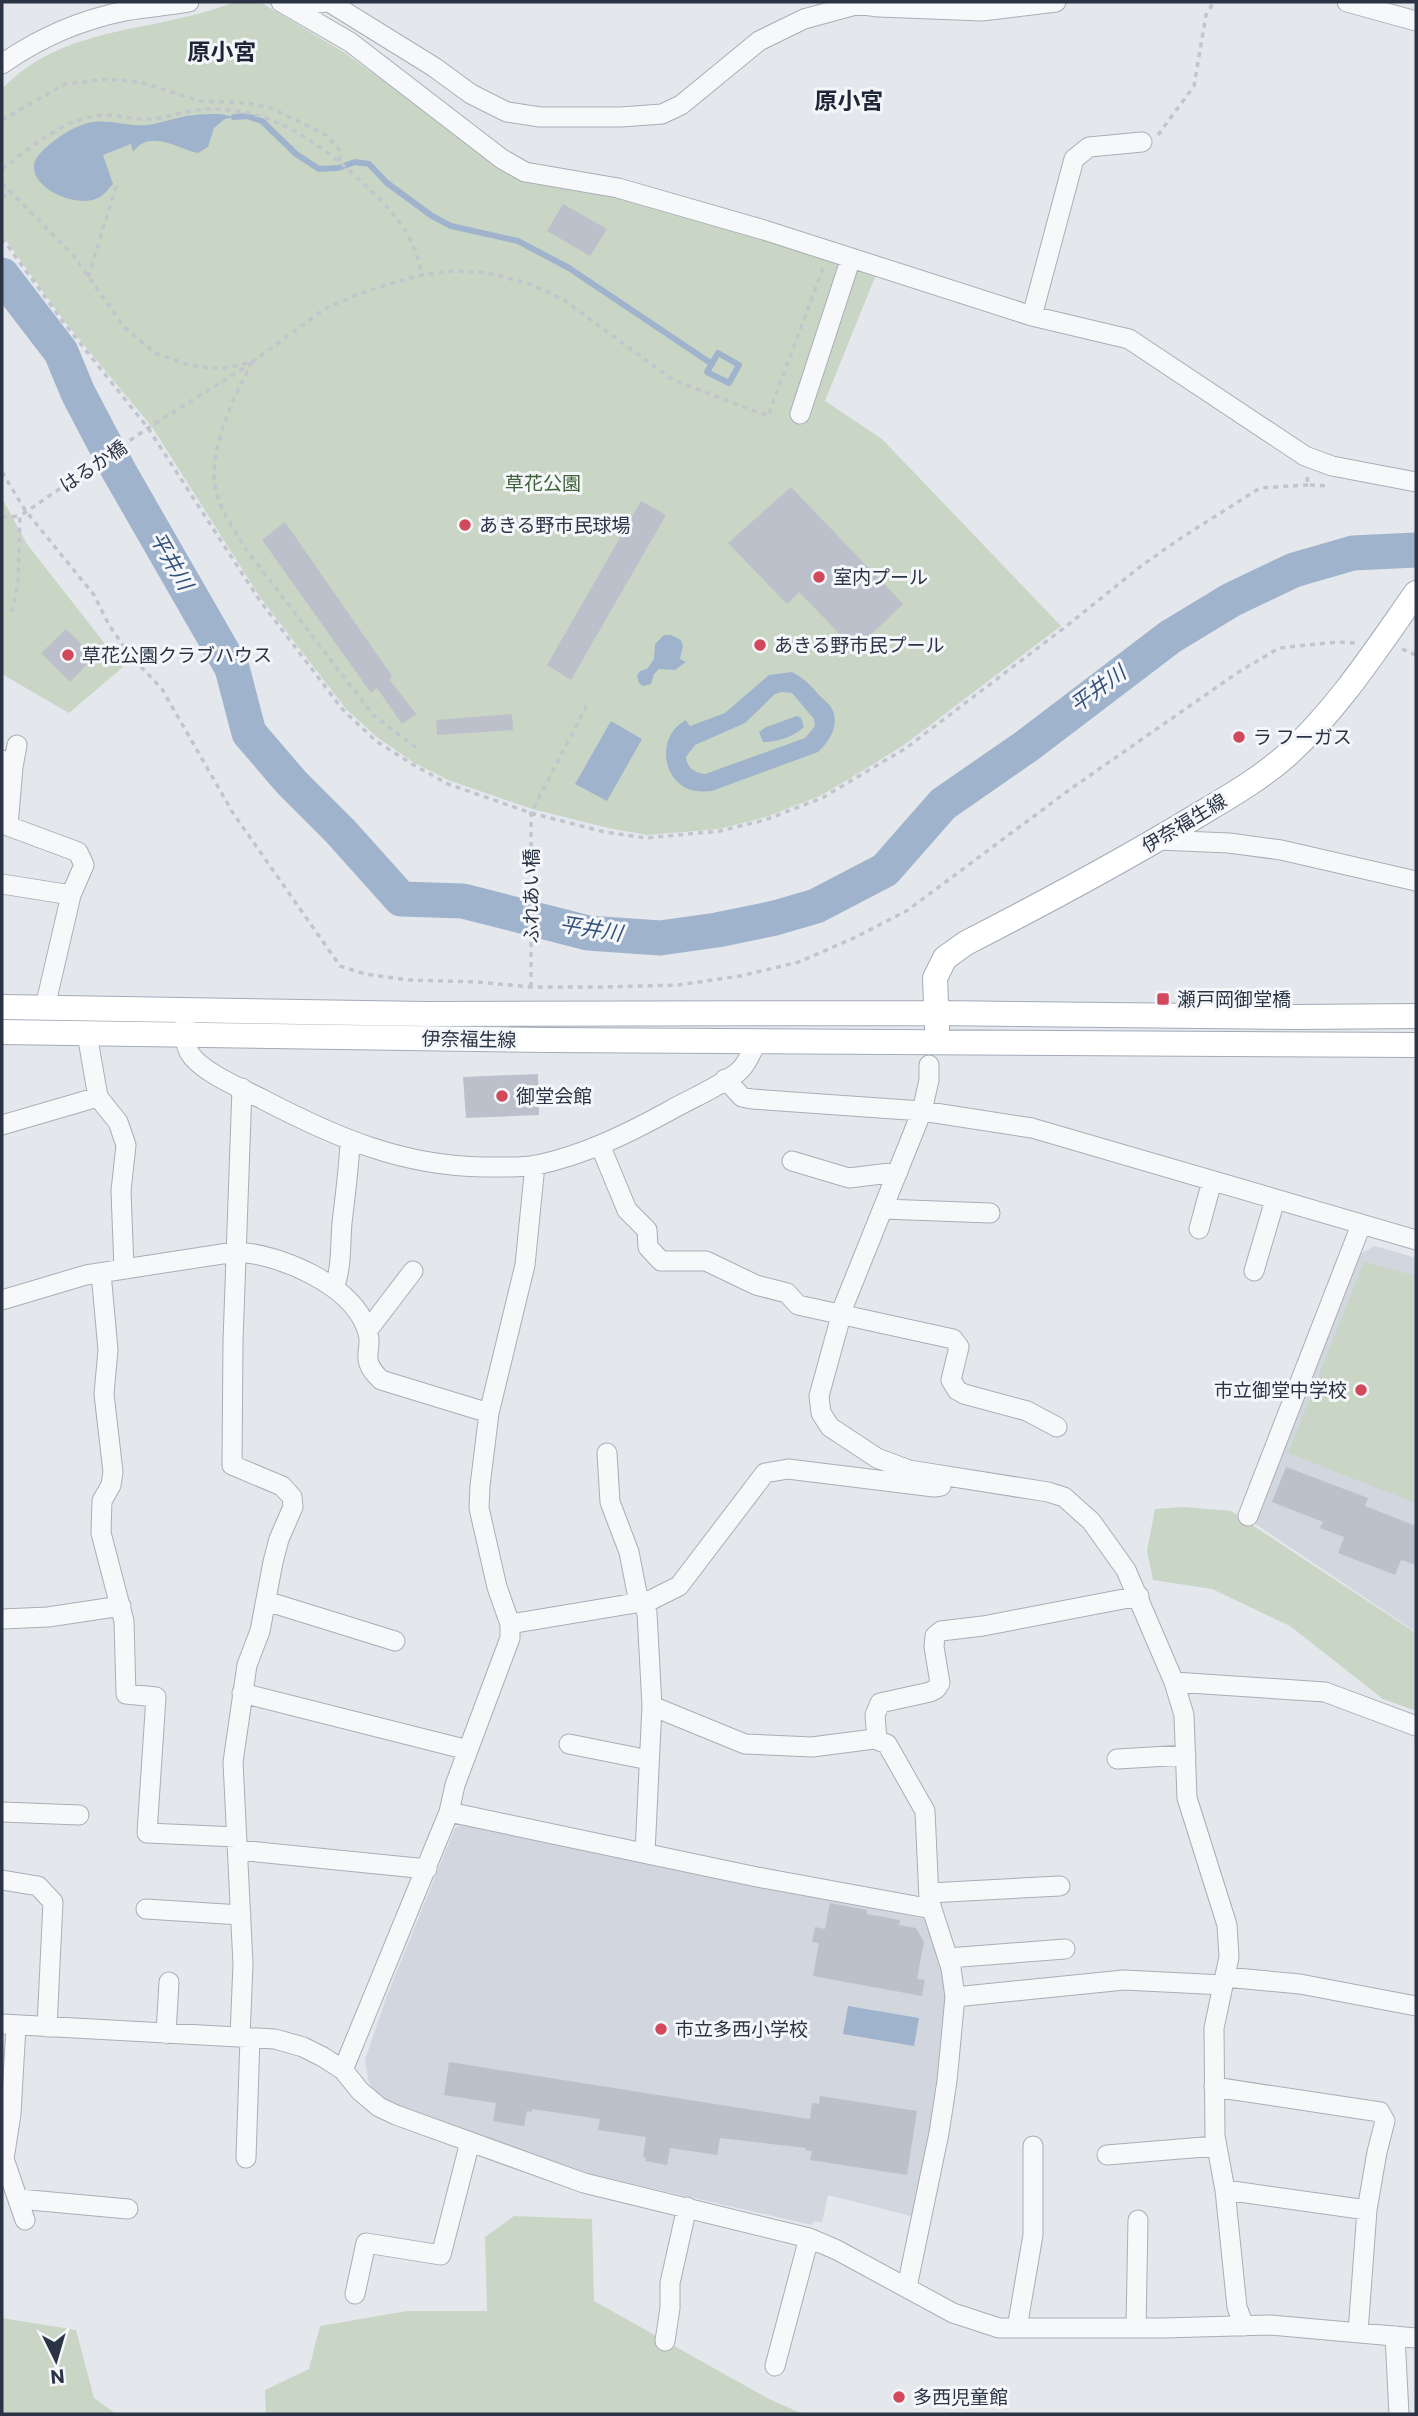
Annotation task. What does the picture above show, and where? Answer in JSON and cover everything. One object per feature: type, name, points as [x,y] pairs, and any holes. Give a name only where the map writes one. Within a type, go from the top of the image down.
[{"type":"main road","name":"伊奈福生線","points":[[933,1054],[935,978],[945,958],[966,943],[1158,839],[1237,792],[1287,755],[1328,711],[1416,593]]},
{"type":"main road","name":"伊奈福生線","points":[[2,1007],[426,1014],[1416,1016]]},
{"type":"main road","name":"伊奈福生線","points":[[2,1032],[758,1041],[933,1054],[1416,1045]]},
{"type":"street","points":[[2,64],[22,50],[89,20],[126,11],[189,2]]},
{"type":"street","points":[[284,3],[329,2],[434,67],[471,94],[507,112],[540,117],[621,117],[662,114],[681,105],[759,41],[804,19],[851,3],[982,11],[1056,2]]},
{"type":"street","points":[[1347,2],[1416,21]]},
{"type":"street","points":[[284,3],[350,42],[502,159],[525,172],[618,188],[829,251],[1032,316],[1129,339],[1305,456],[1332,466],[1416,482]]},
{"type":"street","points":[[1032,316],[1074,159],[1089,147],[1142,142]]},
{"type":"street","points":[[800,414],[851,258]]},
{"type":"street","points":[[17,745],[7,764],[8,826],[78,852],[84,865],[71,895],[46,1007]]},
{"type":"street","points":[[1158,839],[1229,843],[1282,850],[1416,881]]},
{"type":"street","points":[[2,884],[71,895]]},
{"type":"street","points":[[185,1011],[185,1036],[189,1051],[198,1064],[308,1123],[350,1141],[416,1161],[455,1167],[536,1165],[600,1145],[642,1126],[738,1072],[758,1041]]},
{"type":"street","points":[[88,1034],[98,1097],[118,1122],[126,1145],[121,1191],[124,1269]]},
{"type":"street","points":[[933,1054],[922,1111],[841,1315],[819,1396],[821,1413],[830,1427],[877,1458],[909,1470],[1048,1492],[1064,1497],[1091,1521],[1126,1570],[1139,1596],[1174,1682],[1184,1715],[1187,1798],[1227,1925],[1229,1957],[1214,2028],[1216,2146],[1225,2190],[1237,2307],[1244,2326]]},
{"type":"street","points":[[725,1079],[742,1097],[752,1099],[922,1111],[1032,1128],[1416,1240]]},
{"type":"street","points":[[243,1088],[235,1252],[232,1465],[282,1486],[292,1497],[293,1507],[279,1539],[260,1631],[247,1665],[233,1762],[243,1964],[246,2158]]},
{"type":"street","points":[[2,1125],[98,1097]]},
{"type":"street","points":[[334,1288],[341,1271],[342,1223],[348,1189],[350,1141]]},
{"type":"street","points":[[600,1145],[627,1210],[647,1230],[649,1247],[661,1261],[706,1262],[756,1285],[787,1293],[798,1305],[953,1339],[959,1347],[951,1380],[957,1390],[1027,1411],[1057,1427]]},
{"type":"street","points":[[792,1161],[849,1178],[898,1172]]},
{"type":"street","points":[[343,2070],[427,1869],[510,1638],[510,1624],[497,1587],[479,1508],[480,1486],[489,1413],[525,1265],[536,1165]]},
{"type":"street","points":[[1199,1229],[1212,1181]]},
{"type":"street","points":[[1254,1270],[1275,1200]]},
{"type":"street","points":[[883,1209],[990,1213]]},
{"type":"street","points":[[1248,1516],[1361,1225]]},
{"type":"street","points":[[2,1300],[101,1273],[246,1252],[282,1262],[317,1277],[334,1288],[362,1317],[368,1330],[366,1361],[381,1380],[489,1413]]},
{"type":"street","points":[[368,1330],[413,1271]]},
{"type":"street","points":[[101,1273],[108,1350],[104,1394],[113,1472],[111,1485],[102,1501],[101,1533],[121,1606],[126,1694],[156,1696],[147,1833],[427,1869]]},
{"type":"street","points":[[607,1453],[610,1502],[629,1552],[637,1593],[648,1613],[652,1706],[645,1853]]},
{"type":"street","points":[[510,1624],[651,1600],[680,1586],[765,1474],[788,1469],[934,1487],[965,1480]]},
{"type":"street","points":[[877,1740],[875,1716],[880,1703],[930,1692],[940,1683],[934,1647],[936,1636],[941,1631],[1139,1596]]},
{"type":"street","points":[[266,1601],[395,1640]]},
{"type":"street","points":[[2,1619],[48,1617],[121,1606]]},
{"type":"street","points":[[1174,1682],[1325,1692],[1416,1726]]},
{"type":"street","points":[[242,1693],[468,1750]]},
{"type":"street","points":[[652,1706],[745,1744],[811,1747],[877,1740],[887,1744],[925,1811],[930,1901],[948,1958],[955,1997],[939,2133],[907,2287]]},
{"type":"street","points":[[569,1744],[649,1760]]},
{"type":"street","points":[[1117,1759],[1186,1755]]},
{"type":"street","points":[[2,1812],[79,1815]]},
{"type":"street","points":[[449,1812],[770,1880],[930,1901],[1060,1886]]},
{"type":"street","points":[[2,1880],[38,1886],[53,1902],[47,2027]]},
{"type":"street","points":[[146,1909],[241,1915]]},
{"type":"street","points":[[948,1958],[1065,1949]]},
{"type":"street","points":[[955,1997],[1124,1980],[1224,1981],[1300,1984],[1416,2006]]},
{"type":"street","points":[[166,2034],[169,1982]]},
{"type":"street","points":[[25,2220],[4,2159],[11,2114],[9,2025],[275,2039],[303,2047],[343,2070],[360,2091],[379,2107],[584,2183],[809,2238],[971,2320],[999,2328],[1270,2325],[1416,2338]]},
{"type":"street","points":[[1214,2087],[1380,2112],[1385,2121],[1367,2210],[1358,2332]]},
{"type":"street","points":[[355,2294],[366,2243],[441,2255],[470,2142]]},
{"type":"street","points":[[1017,2328],[1032,2235],[1033,2146]]},
{"type":"street","points":[[1107,2155],[1216,2146]]},
{"type":"street","points":[[1225,2190],[1367,2210]]},
{"type":"street","points":[[19,2199],[128,2209]]},
{"type":"street","points":[[665,2341],[670,2308],[670,2283],[687,2207]]},
{"type":"street","points":[[1136,2328],[1138,2220]]},
{"type":"street","points":[[775,2366],[809,2238]]},
{"type":"street","points":[[1395,2336],[1399,2414]]},
{"type":"path","points":[[1142,142],[1152,141],[1194,86],[1206,15],[1214,2]]},
{"type":"path","points":[[2,120],[65,84],[106,79],[140,82],[200,100],[248,103],[273,108],[326,135],[339,149],[341,162]]},
{"type":"path","points":[[2,169],[65,125],[84,118],[105,115],[145,120],[208,109],[248,111],[273,120],[313,142],[341,162],[398,218],[419,259],[421,275]]},
{"type":"path","points":[[2,183],[52,232],[89,277],[124,327],[155,353],[189,365],[220,369],[252,362]]},
{"type":"path","points":[[89,277],[117,184]]},
{"type":"path","points":[[2,195],[14,197]]},
{"type":"path","points":[[2,238],[64,323],[148,428],[258,598],[343,710],[376,741],[448,784],[531,813],[605,831],[646,838],[680,837],[720,831],[765,820],[822,798],[906,748],[1141,566],[1184,536],[1260,488],[1308,485]]},
{"type":"path","name":"はるか橋","points":[[25,510],[252,362],[326,308],[359,294],[421,275],[454,271],[488,273],[530,284],[564,300],[673,380],[768,416],[829,251]]},
{"type":"path","points":[[252,362],[230,407],[216,457],[215,485],[227,519],[245,548],[373,715],[418,749]]},
{"type":"path","points":[[2,472],[25,510],[94,595],[109,625],[129,654],[162,689],[233,813],[340,966],[365,974],[409,980],[531,986],[678,985],[740,976],[799,962],[908,910],[1069,790],[1237,673],[1279,648],[1338,642]]},
{"type":"path","points":[[12,612],[18,582],[20,516],[25,510]]},
{"type":"path","points":[[2,517],[20,516]]},
{"type":"path","points":[[531,813],[589,701]]},
{"type":"path","name":"ふれあい橋","points":[[531,813],[531,986]]},
{"type":"shaded area","name":"市立御堂中学校","points":[[1375,1246],[1416,1258],[1416,1632],[1254,1523],[1358,1255]]},
{"type":"shaded area","name":"市立多西小学校","points":[[464,1823],[924,1919],[933,1930],[949,1989],[942,2074],[915,2217],[828,2195],[822,2222],[813,2221],[812,2225],[574,2170],[388,2103],[378,2096],[369,2083],[365,2060],[386,1998],[455,1828]]},
{"type":"green space","name":"草花公園","points":[[234,2],[260,2],[342,51],[420,107],[488,161],[520,181],[631,198],[877,272],[825,401],[882,439],[1061,626],[904,745],[859,773],[820,796],[766,817],[719,829],[647,835],[532,809],[448,780],[413,762],[378,738],[346,709],[260,597],[152,427],[65,322],[2,235],[2,89],[27,68],[54,52],[82,41],[173,20]]},
{"type":"green space","points":[[2,490],[3,500],[27,544],[123,667],[69,713],[2,674]]},
{"type":"green space","points":[[1364,1262],[1416,1276],[1416,1503],[1288,1453]]},
{"type":"green space","points":[[1183,1507],[1231,1511],[1416,1633],[1416,1711],[1383,1699],[1290,1626],[1212,1589],[1153,1580],[1147,1551],[1155,1509]]},
{"type":"green space","points":[[514,2216],[592,2219],[594,2301],[767,2398],[803,2414],[266,2414],[265,2390],[309,2369],[320,2326],[407,2311],[487,2311],[485,2237]]},
{"type":"green space","points":[[2,2318],[76,2330],[94,2398],[116,2414],[2,2414]]},
{"type":"water","points":[[221,114],[234,117],[225,119],[214,128],[208,147],[198,153],[164,142],[148,141],[133,152],[131,144],[103,155],[113,184],[96,199],[75,200],[55,193],[46,188],[35,174],[34,165],[38,156],[63,134],[83,125],[103,121],[147,125],[189,116]]},
{"type":"water","points":[[664,635],[681,640],[683,646],[680,659],[686,662],[675,670],[659,669],[651,684],[643,686],[637,676],[640,671],[647,669],[654,659],[655,644]]},
{"type":"water","points":[[792,672],[806,681],[829,704],[835,723],[826,744],[818,752],[712,791],[691,790],[680,784],[673,777],[666,759],[668,741],[678,725],[686,720],[690,726],[725,713],[769,675]],"holes":[[[792,693],[814,719],[815,726],[805,738],[705,774],[690,767],[686,757],[695,745],[745,723],[775,694]]]},
{"type":"water","points":[[797,716],[801,718],[804,727],[785,738],[763,742],[759,732]]},
{"type":"water","points":[[611,721],[642,739],[607,801],[575,784]]},
{"type":"water","points":[[848,2006],[919,2018],[914,2046],[843,2034]]},
{"type":"building","points":[[563,204],[607,229],[590,256],[547,231]]},
{"type":"building","name":"室内プール","points":[[791,487],[903,604],[855,650],[799,592],[787,604],[728,543]]},
{"type":"building","points":[[641,501],[666,515],[571,680],[547,665]]},
{"type":"building","points":[[285,522],[392,676],[389,679],[416,714],[402,724],[377,688],[371,693],[262,540]]},
{"type":"building","name":"草花公園クラブハウス","points":[[66,629],[94,657],[70,682],[41,653]]},
{"type":"building","points":[[512,714],[513,730],[437,735],[436,720]]},
{"type":"building","name":"御堂会館","points":[[538,1074],[539,1115],[466,1118],[463,1077]]},
{"type":"building","points":[[1286,1467],[1368,1498],[1365,1506],[1416,1526],[1416,1565],[1401,1560],[1395,1575],[1338,1553],[1344,1537],[1320,1528],[1323,1522],[1272,1502]]},
{"type":"building","points":[[830,1903],[867,1910],[867,1914],[900,1920],[899,1925],[916,1928],[924,1942],[917,1979],[925,1980],[922,1996],[813,1976],[819,1943],[812,1942],[815,1927],[825,1929]]},
{"type":"building","points":[[449,2062],[810,2119],[812,2103],[819,2104],[820,2096],[917,2111],[907,2175],[810,2160],[812,2151],[805,2150],[806,2148],[720,2138],[717,2155],[670,2148],[667,2165],[645,2161],[646,2158],[643,2157],[646,2137],[598,2130],[600,2119],[532,2109],[532,2112],[527,2111],[524,2126],[493,2121],[496,2103],[444,2095]]},
{"type":"waterway","points":[[234,117],[247,116],[262,121],[296,154],[319,169],[338,168],[355,162],[369,164],[387,183],[432,216],[451,226],[518,241],[569,268],[712,364]]},
{"type":"waterway","name":"平井川","points":[[2,275],[61,352],[78,393],[120,473],[232,668],[249,733],[401,899],[463,901],[588,933],[660,938],[717,930],[816,906],[885,870],[943,804],[1028,745],[1170,637],[1231,600],[1294,570],[1353,553],[1416,550]]},
{"type":"waterway","points":[[718,353],[739,365],[729,383],[707,372],[718,353]]},
{"type":"place","name":"あきる野市民球場","points":[[465,525]]},
{"type":"place","name":"室内プール","points":[[819,577]]},
{"type":"place","name":"あきる野市民プール","points":[[760,645]]},
{"type":"place","name":"草花公園クラブハウス","points":[[68,655]]},
{"type":"place","name":"ラ フーガス","points":[[1239,737]]},
{"type":"place","name":"瀬戸岡御堂橋","points":[[1163,999]]},
{"type":"place","name":"御堂会館","points":[[502,1096]]},
{"type":"place","name":"市立御堂中学校","points":[[1361,1390]]},
{"type":"place","name":"市立多西小学校","points":[[661,2029]]},
{"type":"place","name":"多西児童館","points":[[899,2397]]},
{"type":"district","name":"原小宮","points":[[222,52]]},
{"type":"district","name":"原小宮","points":[[849,101]]}]
